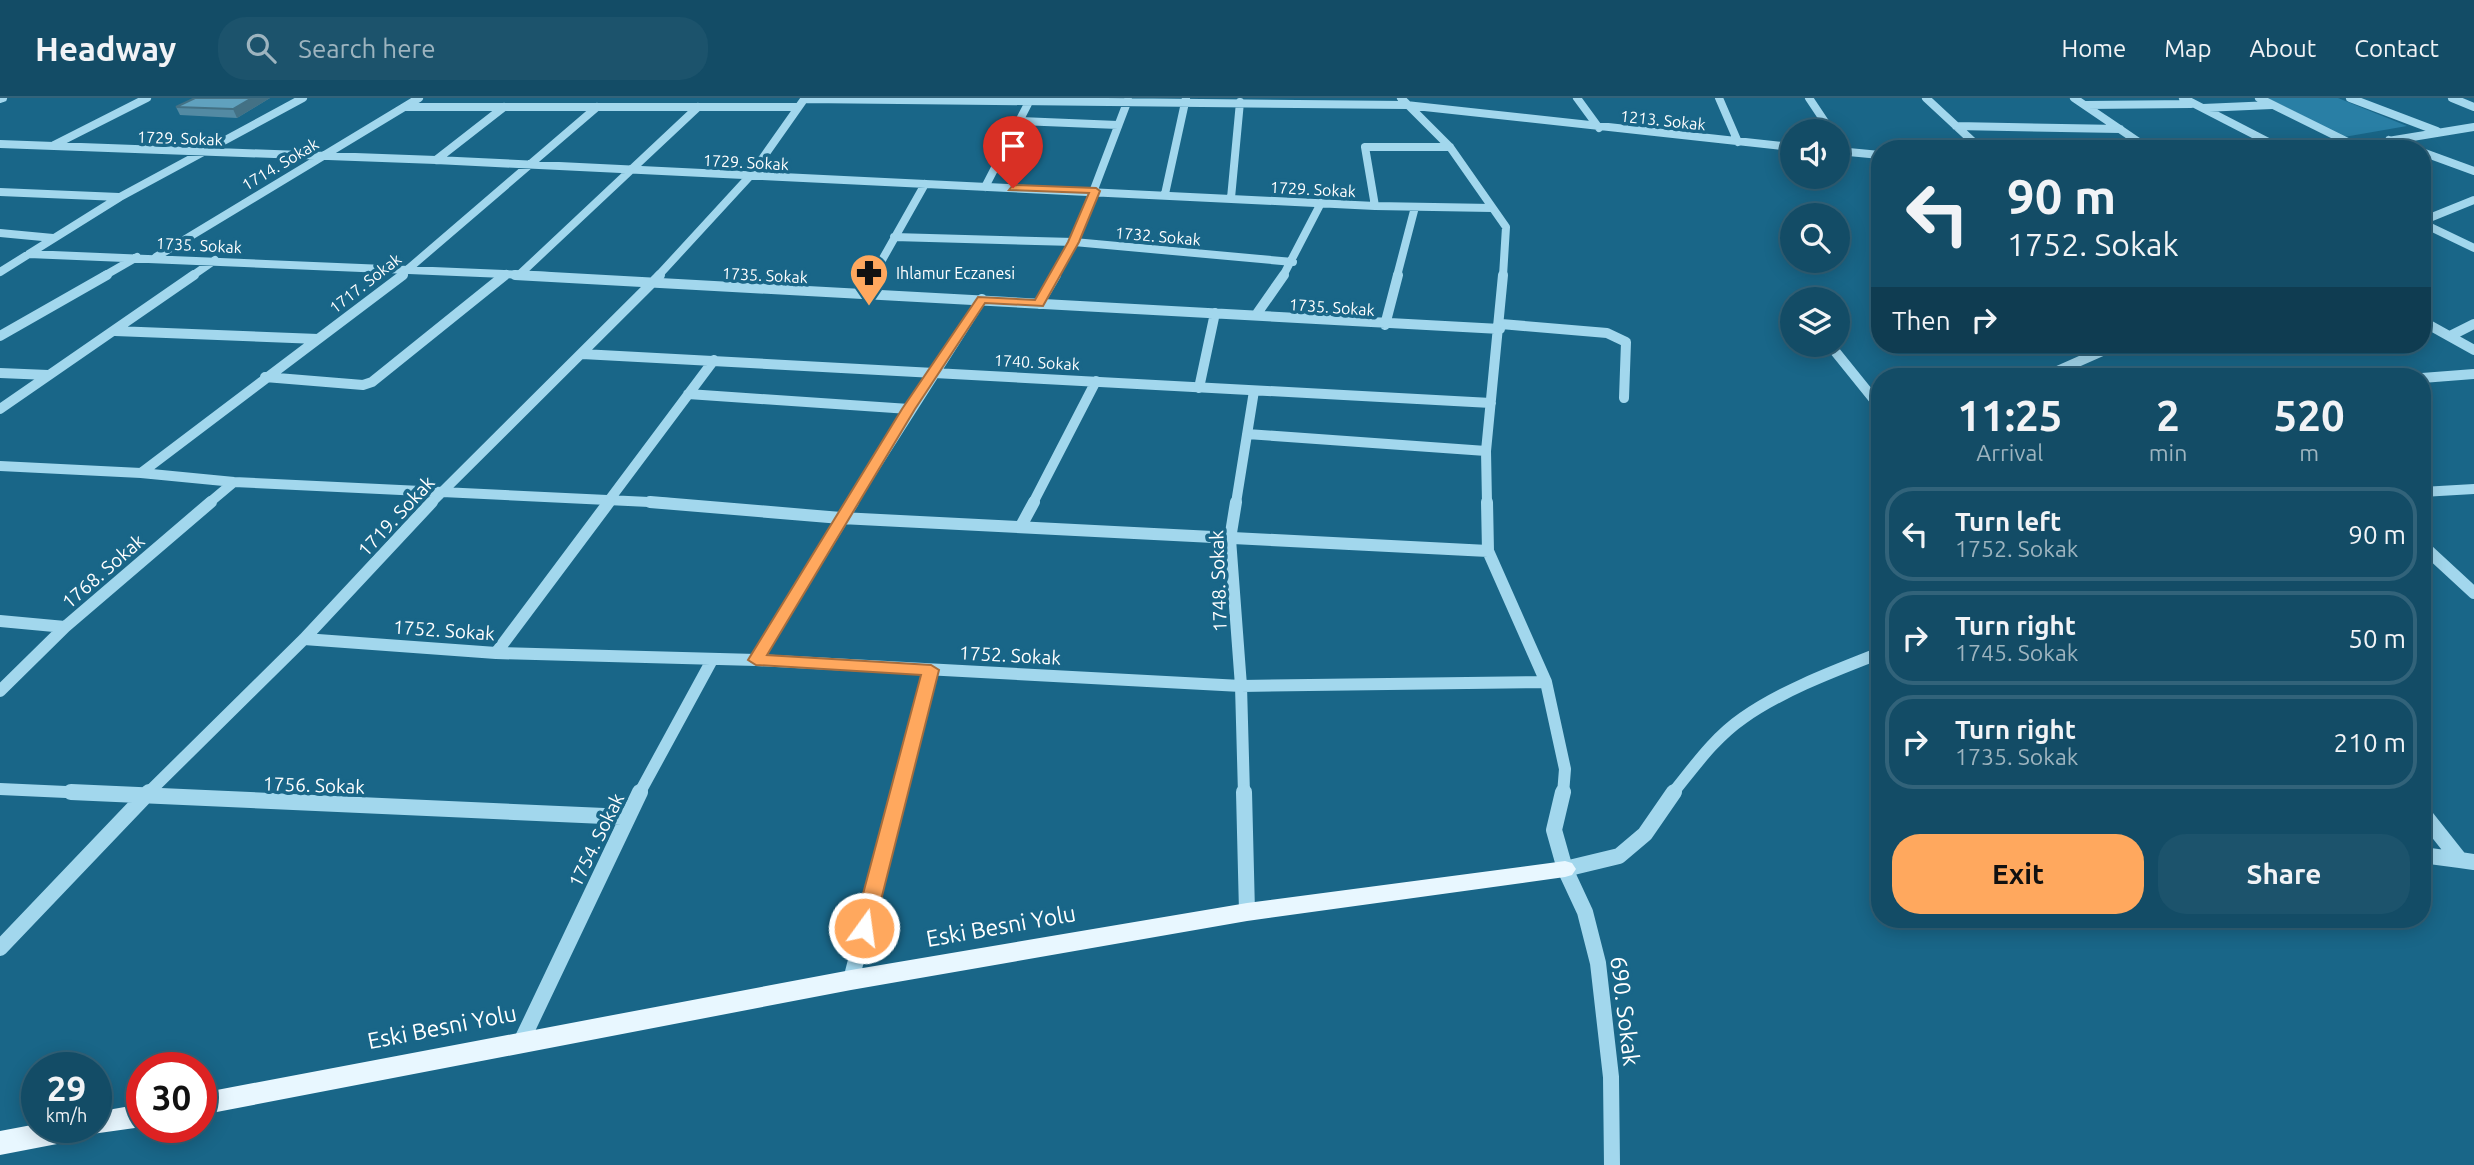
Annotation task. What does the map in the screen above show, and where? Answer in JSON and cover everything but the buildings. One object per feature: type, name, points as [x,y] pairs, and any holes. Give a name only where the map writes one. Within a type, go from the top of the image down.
[{"type":"main road","name":"Eski Besni Yolu","points":[[217,1101],[522,1040],[851,980],[1247,912],[1565,869]]},
{"type":"main road","points":[[0,1143],[21,1139]]},
{"type":"street","points":[[50,147],[147,98]]},
{"type":"street","points":[[0,272],[120,197],[206,153],[303,98]]},
{"type":"street","name":"1714. Sokak","points":[[156,257],[419,98]]},
{"type":"street","points":[[1577,98],[1599,128]]},
{"type":"street","points":[[1719,98],[1738,142]]},
{"type":"street","points":[[1809,98],[1822,119]]},
{"type":"street","points":[[1926,98],[1971,140]]},
{"type":"street","points":[[2074,98],[2136,140]]},
{"type":"street","points":[[2183,98],[2265,140]]},
{"type":"street","points":[[2259,98],[2344,140]]},
{"type":"street","points":[[2350,98],[2437,131]]},
{"type":"street","points":[[2452,98],[2474,107]]},
{"type":"street","points":[[1165,194],[1186,99]]},
{"type":"street","name":"1213. Sokak","points":[[405,107],[698,107],[803,101],[1186,99],[1240,102],[1403,102],[1599,128],[1780,146]]},
{"type":"street","points":[[985,187],[1030,100]]},
{"type":"street","points":[[1039,304],[1074,242],[1096,191],[1128,100]]},
{"type":"street","name":"1719. Sokak","points":[[0,948],[144,797],[304,639],[444,489],[651,284],[750,176],[803,101]]},
{"type":"street","points":[[1231,198],[1240,102]]},
{"type":"street","points":[[1403,102],[1450,147],[1506,227],[1501,326],[1486,451],[1488,551],[1546,682],[1565,769],[1562,800],[1554,830],[1565,869],[1619,856],[1645,834],[1665,803],[1711,746],[1743,718],[1822,676],[1871,657]]},
{"type":"street","points":[[2087,105],[2192,104]]},
{"type":"street","points":[[2203,108],[2272,105]]},
{"type":"street","points":[[436,160],[504,107]]},
{"type":"street","name":"1717. Sokak","points":[[141,473],[410,269],[534,165],[597,107]]},
{"type":"street","points":[[519,275],[634,170],[698,107]]},
{"type":"street","points":[[1020,121],[1118,125]]},
{"type":"street","points":[[1956,126],[2120,129]]},
{"type":"street","points":[[2389,140],[2474,127]]},
{"type":"street","name":"1729. Sokak","points":[[0,144],[436,160],[1375,206],[1492,208]]},
{"type":"street","points":[[1375,206],[1365,147],[1450,147]]},
{"type":"street","points":[[1850,152],[1871,154]]},
{"type":"street","points":[[2431,155],[2474,171]]},
{"type":"street","points":[[863,294],[925,184]]},
{"type":"street","points":[[0,192],[120,197]]},
{"type":"street","points":[[2431,218],[2474,200]]},
{"type":"street","points":[[1256,315],[1293,262],[1321,203]]},
{"type":"street","points":[[1385,325],[1415,207]]},
{"type":"street","points":[[2431,226],[2474,248]]},
{"type":"street","points":[[0,233],[54,238]]},
{"type":"street","name":"1732. Sokak","points":[[894,237],[1074,242],[1293,262]]},
{"type":"street","name":"1735. Sokak","points":[[29,254],[156,257],[506,274],[651,284],[982,299],[1385,325],[1501,326]]},
{"type":"street","points":[[0,336],[137,257]]},
{"type":"street","points":[[0,409],[215,260]]},
{"type":"street","points":[[265,377],[363,384],[372,382],[506,274]]},
{"type":"street","points":[[756,660],[841,517],[982,299]]},
{"type":"street","points":[[1199,388],[1215,313]]},
{"type":"street","points":[[2450,336],[2474,324]]},
{"type":"street","points":[[1501,326],[1606,332],[1626,342],[1624,398]]},
{"type":"street","points":[[2431,326],[2474,350]]},
{"type":"street","points":[[114,331],[318,339]]},
{"type":"street","name":"1740. Sokak","points":[[582,354],[1491,403]]},
{"type":"street","points":[[2064,368],[2096,354]]},
{"type":"street","points":[[1840,357],[1871,396]]},
{"type":"street","points":[[496,653],[608,498],[713,360]]},
{"type":"street","points":[[0,373],[48,375]]},
{"type":"street","points":[[2431,377],[2474,374]]},
{"type":"street","points":[[1021,526],[1096,381]]},
{"type":"street","name":"1748. Sokak","points":[[1247,912],[1241,686],[1230,539],[1254,391]]},
{"type":"street","points":[[688,394],[909,409]]},
{"type":"street","points":[[1247,434],[1486,451]]},
{"type":"street","points":[[0,466],[141,473],[234,482],[608,498],[841,517],[1488,551]]},
{"type":"street","name":"1768. Sokak","points":[[0,691],[65,627],[234,482]]},
{"type":"street","points":[[2431,491],[2474,489]]},
{"type":"street","points":[[2431,553],[2474,593]]},
{"type":"street","points":[[0,621],[65,627]]},
{"type":"street","name":"1752. Sokak","points":[[304,639],[496,653],[756,660],[1241,686],[1546,682]]},
{"type":"street","name":"1754. Sokak","points":[[522,1040],[627,817],[712,660]]},
{"type":"street","points":[[851,980],[931,670]]},
{"type":"street","name":"1756. Sokak","points":[[0,789],[627,817]]},
{"type":"street","points":[[2431,822],[2467,861]]},
{"type":"street","points":[[2431,856],[2467,861]]},
{"type":"street","name":"690. Sokak","points":[[1565,869],[1585,912],[1598,963],[1611,1077],[1612,1165]]},
{"type":"shaded area","points":[[2268,98],[2338,98],[2407,126],[2344,137]]},
{"type":"place","name":"Ihlamur Eczanesi","points":[[869,307]]},
{"type":"route","points":[[864,928],[931,670],[756,660],[841,517],[982,299],[1039,304],[1074,242],[1096,191],[1013,188]]}]
